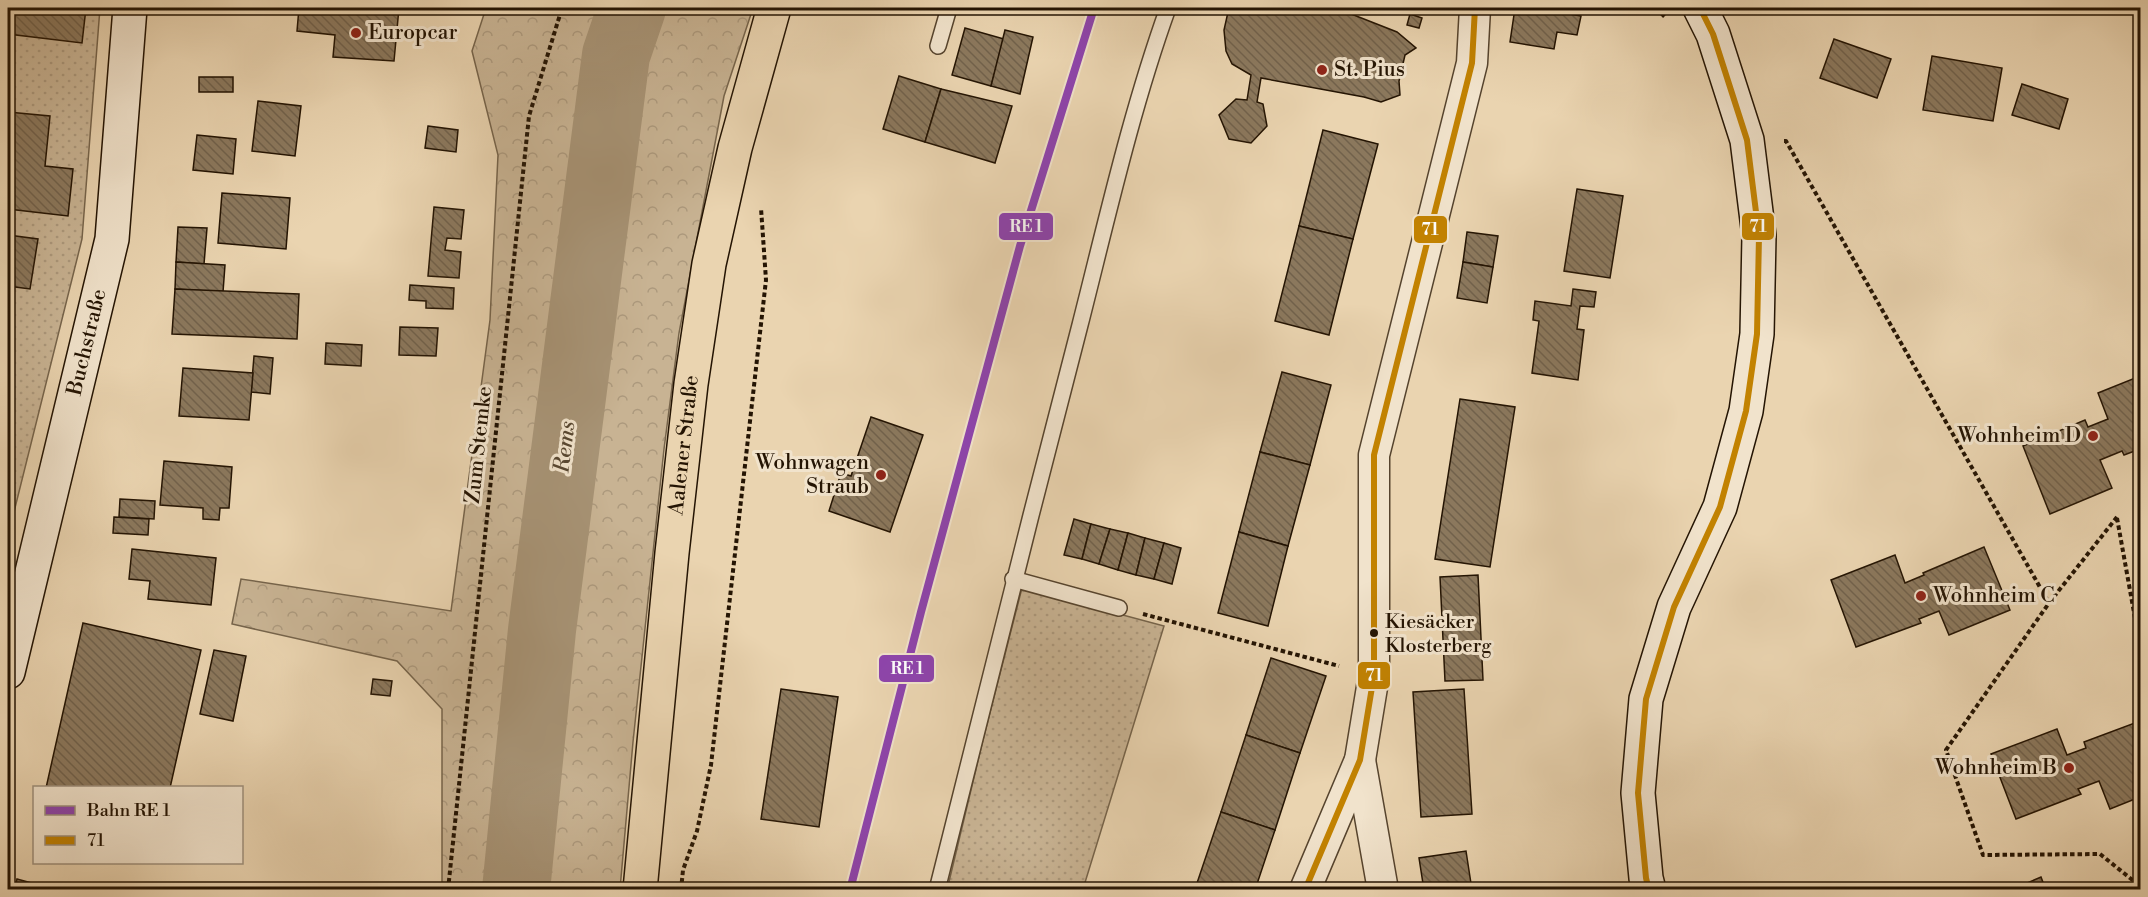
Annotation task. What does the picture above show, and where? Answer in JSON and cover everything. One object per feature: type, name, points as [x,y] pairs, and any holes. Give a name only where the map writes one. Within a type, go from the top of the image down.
[{"type":"main road","name":"Buchstraße","points":[[8,672],[17,594],[112,239],[130,8]]},
{"type":"main road","name":"Aalener Straße","points":[[640,890],[672,553],[694,362],[709,264],[735,148],[774,8]]},
{"type":"main road","points":[[1649,890],[1638,793],[1646,699],[1674,607],[1720,507],[1746,411],[1757,334],[1759,236],[1747,140],[1713,34],[1700,8]]},
{"type":"street","points":[[1305,890],[1360,760],[1374,675],[1374,455],[1472,63],[1475,8]]},
{"type":"street","points":[[1360,760],[1383,890]]},
{"type":"lane","points":[[938,46],[949,8]]},
{"type":"lane","points":[[937,890],[1013,579],[1149,62],[1168,8]]},
{"type":"lane","points":[[1013,579],[1119,608]]},
{"type":"path","name":"Zum Stemke","points":[[448,890],[529,116],[562,8]]},
{"type":"path","points":[[1747,140],[1786,141],[2049,603]]},
{"type":"path","points":[[681,890],[683,870],[697,831],[711,765],[766,280],[760,209],[763,199]]},
{"type":"path","points":[[2140,646],[2117,517],[2049,603],[1946,750],[1983,855],[2100,854],[2140,886]]},
{"type":"path","points":[[1119,608],[1374,675]]},
{"type":"green space","points":[[8,8],[100,8],[82,239],[8,536]]},
{"type":"green space","points":[[486,8],[753,8],[724,96],[679,333],[664,449],[620,889],[442,889],[442,709],[397,661],[232,624],[241,579],[451,611],[490,320],[498,155],[472,51]]},
{"type":"green space","points":[[1022,588],[1164,626],[1083,889],[947,890],[983,740]]},
{"type":"building","points":[[8,8],[86,8],[82,43],[8,34]]},
{"type":"building","name":"Europcar","points":[[299,8],[399,8],[394,61],[333,57],[335,35],[297,31]]},
{"type":"building","points":[[995,8],[1015,8],[1013,13]]},
{"type":"building","name":"St. Pius","points":[[1231,8],[1336,8],[1397,32],[1416,48],[1405,55],[1399,81],[1400,95],[1381,102],[1261,78],[1257,102],[1263,104],[1267,126],[1251,143],[1229,139],[1219,115],[1236,99],[1247,100],[1251,75],[1232,64],[1226,51],[1224,30]]},
{"type":"building","points":[[1515,8],[1565,8],[1564,13],[1581,16],[1577,35],[1557,32],[1554,49],[1510,42]]},
{"type":"building","points":[[1410,14],[1422,18],[1419,28],[1407,25]]},
{"type":"building","points":[[965,28],[1004,39],[991,86],[952,75]]},
{"type":"building","points":[[1005,30],[1033,37],[1020,94],[991,86]]},
{"type":"building","points":[[1834,39],[1891,59],[1877,98],[1820,78]]},
{"type":"building","points":[[1932,56],[2002,68],[1993,121],[1923,110]]},
{"type":"building","points":[[899,76],[941,89],[925,142],[883,129]]},
{"type":"building","points":[[199,77],[233,77],[233,92],[199,92]]},
{"type":"building","points":[[2022,84],[2068,99],[2059,129],[2012,115]]},
{"type":"building","points":[[941,89],[1012,106],[995,163],[925,142]]},
{"type":"building","points":[[258,101],[301,106],[295,156],[252,151]]},
{"type":"building","points":[[8,112],[50,116],[45,166],[73,169],[68,216],[8,209]]},
{"type":"building","points":[[428,126],[458,130],[456,152],[425,148]]},
{"type":"building","points":[[1323,130],[1378,144],[1353,239],[1299,226]]},
{"type":"building","points":[[197,135],[236,139],[233,174],[193,170]]},
{"type":"building","points":[[1577,189],[1623,196],[1610,278],[1564,271]]},
{"type":"building","points":[[222,193],[290,198],[286,249],[218,243]]},
{"type":"building","points":[[434,207],[464,210],[461,239],[447,238],[445,250],[461,252],[459,278],[428,276]]},
{"type":"building","points":[[1299,226],[1353,239],[1329,335],[1275,321]]},
{"type":"building","points":[[178,227],[207,228],[204,264],[176,262]]},
{"type":"building","points":[[1467,232],[1498,236],[1493,267],[1463,262]]},
{"type":"building","points":[[8,235],[38,239],[30,289],[8,286]]},
{"type":"building","points":[[176,262],[225,265],[223,292],[175,289]]},
{"type":"building","points":[[1463,262],[1493,267],[1487,303],[1457,298]]},
{"type":"building","points":[[410,285],[454,288],[453,309],[426,308],[426,301],[409,300]]},
{"type":"building","points":[[175,289],[299,294],[297,339],[172,334]]},
{"type":"building","points":[[1573,289],[1596,292],[1594,307],[1580,306],[1577,329],[1584,330],[1578,380],[1532,373],[1539,321],[1533,320],[1535,301],[1571,306]]},
{"type":"building","points":[[400,327],[438,328],[436,356],[399,355]]},
{"type":"building","points":[[326,343],[362,345],[361,366],[325,364]]},
{"type":"building","points":[[254,356],[273,358],[270,394],[251,392]]},
{"type":"building","points":[[183,368],[253,373],[249,420],[179,416]]},
{"type":"building","points":[[1282,372],[1331,385],[1310,465],[1260,452]]},
{"type":"building","name":"Wohnheim D","points":[[2140,376],[2140,449],[2124,455],[2122,451],[2100,460],[2112,488],[2050,514],[2023,446],[2085,420],[2088,427],[2108,419],[2098,393]]},
{"type":"building","points":[[1460,399],[1515,407],[1490,567],[1435,559]]},
{"type":"building","name":"Wohnwagen Straub","points":[[871,417],[923,435],[890,532],[829,511],[841,473],[851,476]]},
{"type":"building","points":[[1260,452],[1310,465],[1288,546],[1239,532]]},
{"type":"building","points":[[164,461],[232,467],[229,508],[220,508],[219,520],[203,519],[203,508],[160,505]]},
{"type":"building","points":[[120,499],[155,501],[154,519],[119,517]]},
{"type":"building","points":[[114,517],[149,519],[148,535],[113,533]]},
{"type":"building","points":[[1074,519],[1091,524],[1082,559],[1064,555]]},
{"type":"building","points":[[1091,524],[1110,529],[1099,564],[1082,559]]},
{"type":"building","points":[[1110,529],[1128,533],[1118,570],[1099,564]]},
{"type":"building","points":[[1239,532],[1288,546],[1268,626],[1218,613]]},
{"type":"building","points":[[1128,533],[1145,538],[1136,575],[1118,570]]},
{"type":"building","points":[[1145,538],[1164,543],[1154,579],[1136,575]]},
{"type":"building","points":[[1164,543],[1181,548],[1172,584],[1154,579]]},
{"type":"building","name":"Wohnheim C","points":[[1984,547],[2010,610],[1949,635],[1939,611],[1919,619],[1921,623],[1856,647],[1831,580],[1895,555],[1905,583]]},
{"type":"building","points":[[132,549],[216,558],[211,605],[148,599],[150,581],[129,579]]},
{"type":"building","points":[[1478,575],[1483,680],[1445,681],[1440,577]]},
{"type":"building","points":[[83,623],[201,650],[170,786],[46,786]]},
{"type":"building","points":[[214,650],[246,656],[233,721],[200,714]]},
{"type":"building","points":[[1271,658],[1326,676],[1300,753],[1246,735]]},
{"type":"building","points":[[373,679],[392,681],[390,696],[371,694]]},
{"type":"building","points":[[781,689],[838,697],[819,827],[761,819]]},
{"type":"building","points":[[1464,689],[1472,814],[1421,817],[1413,692]]},
{"type":"building","name":"Wohnheim B","points":[[2140,721],[2140,797],[2110,809],[2099,781],[2078,789],[2081,794],[2016,819],[1991,754],[2057,729],[2067,755],[2086,748],[2084,742]]},
{"type":"building","points":[[1246,735],[1300,753],[1275,830],[1221,812]]},
{"type":"building","points":[[1221,812],[1275,830],[1255,890],[1195,889]]},
{"type":"building","points":[[1466,851],[1472,890],[1424,890],[1419,858]]},
{"type":"building","points":[[2041,877],[2046,890],[2011,890]]},
{"type":"building","points":[[17,879],[57,890],[14,890]]},
{"type":"waterway","name":"Rems","points":[[516,890],[542,630],[616,55],[632,8]]},
{"type":"transit line","points":[[850,890],[921,612],[1020,246],[1094,8]]},
{"type":"transit line","name":"71","points":[[1305,890],[1360,760],[1374,675],[1374,455],[1472,63],[1475,8]]},
{"type":"transit line","name":"71","points":[[1649,890],[1638,793],[1646,699],[1674,607],[1720,507],[1746,411],[1757,334],[1759,236],[1747,140],[1713,34],[1700,8]]},
{"type":"place","name":"Europcar","points":[[356,33]]},
{"type":"place","name":"St. Pius","points":[[1322,70]]},
{"type":"place","name":"Wohnheim D","points":[[2093,436]]},
{"type":"place","name":"Wohnwagen Straub","points":[[881,475]]},
{"type":"place","name":"Wohnheim C","points":[[1921,596]]},
{"type":"place","name":"Kiesäcker Klosterberg","points":[[1374,633]]},
{"type":"place","name":"Wohnheim B","points":[[2069,768]]}]
